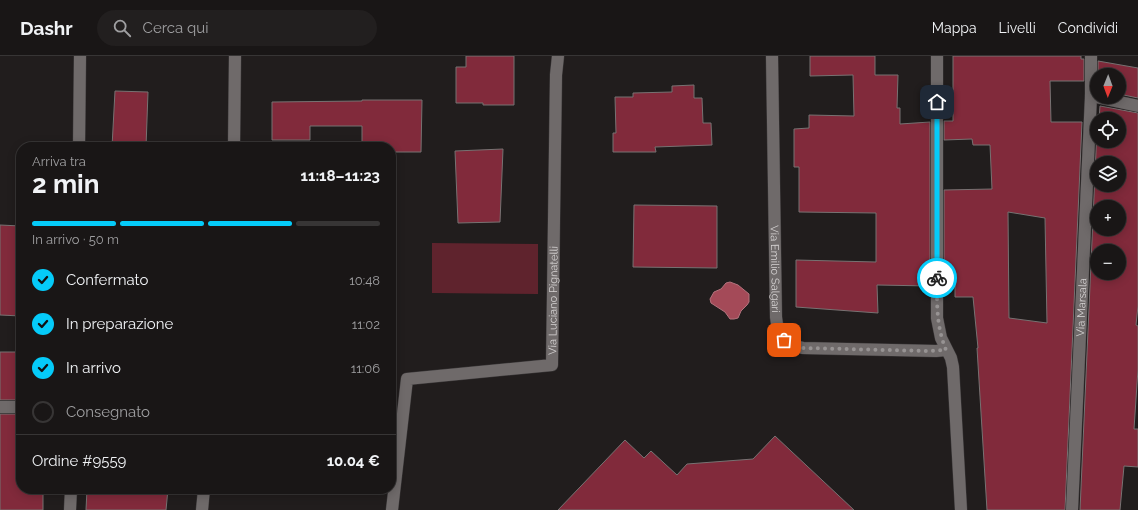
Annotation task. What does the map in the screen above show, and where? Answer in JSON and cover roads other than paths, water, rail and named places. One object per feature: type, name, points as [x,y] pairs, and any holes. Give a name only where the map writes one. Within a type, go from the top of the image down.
[{"type":"street","points":[[79,142],[80,56]]},
{"type":"street","points":[[234,142],[235,56]]},
{"type":"street","name":"Via Luciano Pignatelli","points":[[396,475],[407,379],[552,365],[556,75],[558,56]]},
{"type":"street","name":"Via Emilio Salgari","points":[[772,56],[776,317],[779,334],[792,346],[803,348],[946,350]]},
{"type":"street","points":[[937,56],[937,318],[941,338],[951,358],[953,367],[961,510]]},
{"type":"street","name":"Via Marsala","points":[[1091,56],[1091,68]]},
{"type":"street","points":[[1126,103],[1138,106]]},
{"type":"street","name":"Via Marsala","points":[[1072,510],[1091,104]]},
{"type":"street","points":[[0,407],[16,407]]},
{"type":"street","points":[[70,510],[71,494]]},
{"type":"street","points":[[202,510],[204,494]]},
{"type":"street","name":"Via Luciano Pignatelli","points":[[392,510],[394,494]]}]
